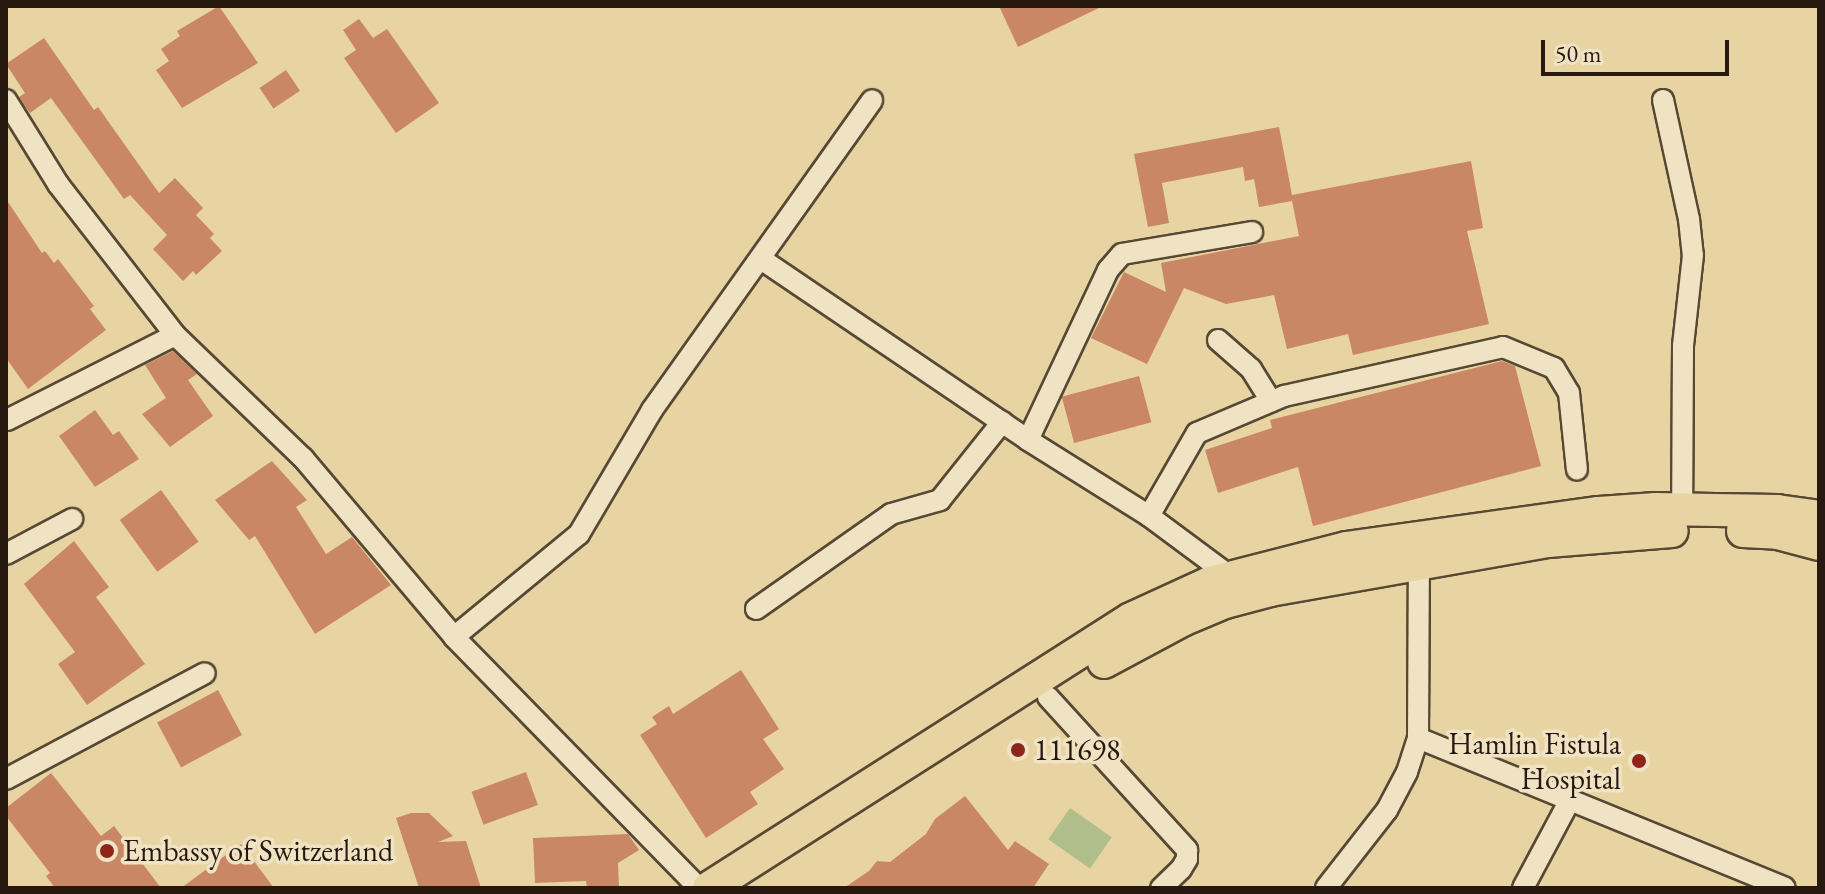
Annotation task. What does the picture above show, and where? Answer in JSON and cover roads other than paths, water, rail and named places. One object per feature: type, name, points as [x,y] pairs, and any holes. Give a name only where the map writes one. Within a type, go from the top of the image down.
[{"type":"main road","points":[[709,888],[1131,619],[1231,577],[1346,548],[1599,513],[1777,511],[1819,517]]},
{"type":"main road","points":[[737,888],[1140,639],[1225,602],[1270,590],[1548,541],[1641,532],[1727,530],[1778,533],[1819,544]]},
{"type":"street","points":[[6,100],[58,184],[175,335],[303,458],[454,637],[699,888]]},
{"type":"street","points":[[454,637],[579,534],[652,410],[872,100]]},
{"type":"street","points":[[1663,100],[1689,219],[1693,255],[1683,345],[1682,510]]},
{"type":"street","points":[[1028,440],[1108,270],[1122,254],[1252,232]]},
{"type":"street","points":[[761,259],[1028,440],[1149,516],[1231,577]]},
{"type":"street","points":[[6,420],[175,335]]},
{"type":"street","points":[[1218,340],[1251,369],[1271,401]]},
{"type":"street","points":[[1149,516],[1197,433],[1271,401],[1503,347],[1554,368],[1569,393],[1577,470]]},
{"type":"street","points":[[756,609],[891,514],[940,500],[1002,422]]},
{"type":"street","points":[[6,554],[72,519]]},
{"type":"street","points":[[1326,888],[1387,810],[1407,772],[1418,738],[1419,563]]},
{"type":"street","points":[[6,779],[205,673]]},
{"type":"street","points":[[1048,697],[1187,850],[1187,859],[1181,869],[1161,888]]},
{"type":"street","points":[[1418,738],[1664,835],[1785,888]]},
{"type":"street","points":[[1523,888],[1570,800]]},
{"type":"place","name":"111698","points":[[1018,750]]},
{"type":"place","name":"Hamlin Fistula Hospital","points":[[1639,761]]},
{"type":"place","name":"Embassy of Switzerland","points":[[107,851]]}]
